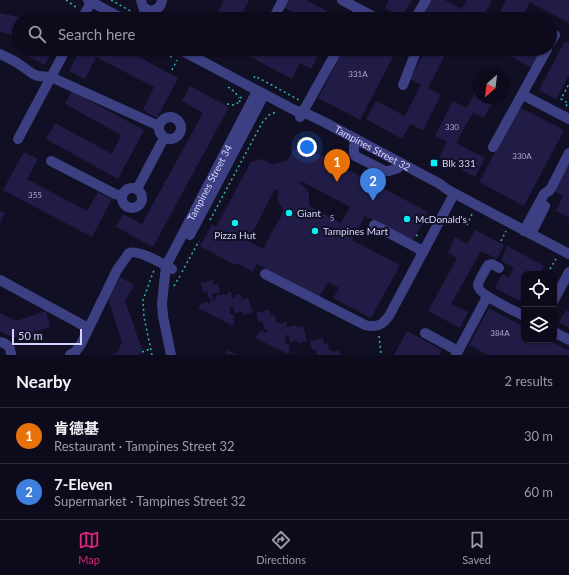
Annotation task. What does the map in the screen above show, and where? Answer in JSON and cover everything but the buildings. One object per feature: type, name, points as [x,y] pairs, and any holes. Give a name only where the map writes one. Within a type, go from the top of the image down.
[{"type":"street","points":[[141,0],[143,12]]},
{"type":"street","points":[[150,12],[161,5],[162,0]]},
{"type":"street","points":[[276,12],[283,0]]},
{"type":"street","points":[[342,0],[365,12]]},
{"type":"street","points":[[419,12],[426,0]]},
{"type":"street","points":[[85,12],[90,1],[110,12]]},
{"type":"street","points":[[0,54],[16,62],[33,74],[38,76],[51,76],[159,126]]},
{"type":"street","points":[[18,139],[62,56]]},
{"type":"street","name":"Tampines Street 32","points":[[192,56],[299,114],[354,146],[438,189],[451,192]]},
{"type":"street","points":[[299,114],[334,56]]},
{"type":"street","points":[[403,85],[414,56]]},
{"type":"street","points":[[494,146],[543,56]]},
{"type":"street","name":"Tampines Street 34","points":[[171,355],[162,309],[162,294],[168,270],[260,93]]},
{"type":"street","points":[[523,95],[569,119]]},
{"type":"street","name":"Tampines Street 32","points":[[299,114],[440,184],[451,192],[569,254]]},
{"type":"street","points":[[167,117],[174,118],[180,123],[181,131],[179,135],[172,139],[164,138],[160,133],[159,126],[160,122],[167,117]]},
{"type":"street","points":[[137,189],[164,138]]},
{"type":"street","points":[[527,232],[544,194],[550,190],[569,153]]},
{"type":"street","points":[[51,161],[115,194],[122,196]]},
{"type":"street","points":[[130,188],[137,189],[143,199],[136,208],[133,208],[126,206],[122,200],[122,196],[126,190],[130,188]]},
{"type":"street","points":[[265,274],[365,326],[378,326],[389,316],[423,251],[451,192]]},
{"type":"street","points":[[374,225],[423,251]]},
{"type":"street","points":[[70,355],[76,351],[117,270],[129,253],[133,252],[148,256],[168,270]]},
{"type":"street","points":[[498,268],[492,264],[488,265],[478,285],[480,290],[487,297],[521,314]]},
{"type":"street","points":[[557,294],[569,272]]},
{"type":"street","points":[[0,280],[88,328]]},
{"type":"street","points":[[426,333],[457,353],[487,297]]},
{"type":"street","points":[[557,334],[569,340]]},
{"type":"street","points":[[0,342],[10,348],[11,355]]},
{"type":"path","points":[[111,0],[137,12]]},
{"type":"path","points":[[169,56],[177,60],[172,70]]},
{"type":"path","points":[[561,99],[569,84]]},
{"type":"path","points":[[227,86],[235,92],[239,98]]},
{"type":"path","points":[[227,104],[233,105],[240,102]]},
{"type":"path","points":[[208,223],[262,123],[271,114],[281,112]]},
{"type":"path","points":[[467,225],[473,214]]},
{"type":"path","points":[[501,241],[510,224]]},
{"type":"path","points":[[172,291],[201,237]]},
{"type":"path","points":[[550,269],[556,259]]},
{"type":"path","points":[[378,326],[381,355]]},
{"type":"path","points":[[142,352],[150,349]]},
{"type":"place","name":"Blk 331","points":[[434,163]]},
{"type":"place","name":"肯德基","points":[[337,182]]},
{"type":"place","name":"7-Eleven","points":[[373,201]]},
{"type":"place","name":"Giant","points":[[289,213]]},
{"type":"place","name":"McDonald's","points":[[407,219]]},
{"type":"place","name":"Pizza Hut","points":[[235,223]]},
{"type":"place","name":"Tampines Mart","points":[[315,231]]}]
